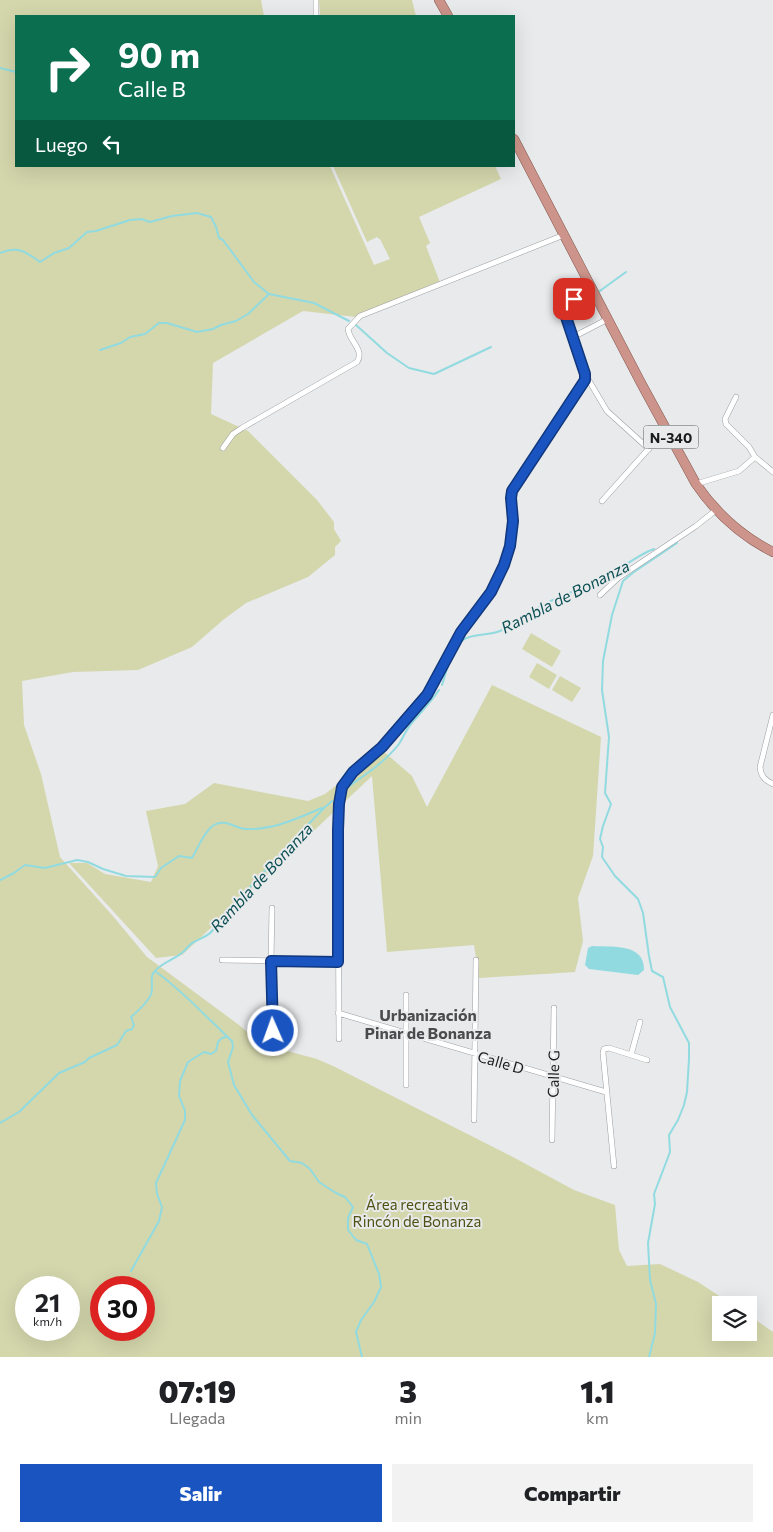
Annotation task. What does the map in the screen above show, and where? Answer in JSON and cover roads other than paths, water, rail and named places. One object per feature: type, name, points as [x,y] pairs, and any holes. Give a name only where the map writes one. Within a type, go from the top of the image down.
[{"type":"highway","points":[[439,0],[447,15]]},
{"type":"highway","name":"N-340","points":[[515,141],[696,484],[716,510],[760,546],[773,552]]},
{"type":"street","points":[[316,0],[316,15]]},
{"type":"street","points":[[223,448],[233,434],[242,428],[357,362],[360,358],[360,353],[348,334],[348,329],[360,316],[564,235]]},
{"type":"street","points":[[591,286],[583,288],[566,311],[566,317],[585,374],[608,411],[649,448]]},
{"type":"street","points":[[573,337],[608,319]]},
{"type":"street","points":[[339,1039],[338,830],[340,793],[346,780],[382,747],[427,695],[461,632],[491,592],[504,565],[510,546],[513,521],[512,491],[582,386],[585,374]]},
{"type":"street","points":[[736,396],[725,422],[749,447],[755,457],[773,472]]},
{"type":"street","points":[[602,501],[649,448],[670,436]]},
{"type":"street","points":[[696,484],[740,471],[755,457]]},
{"type":"street","points":[[600,595],[618,578],[696,526],[716,510]]},
{"type":"street","points":[[773,715],[760,767],[760,774],[765,780],[773,784]]},
{"type":"street","points":[[766,739],[773,741]]},
{"type":"street","points":[[272,908],[271,961],[274,1048]]},
{"type":"street","points":[[222,960],[338,962]]},
{"type":"street","points":[[474,1120],[476,960]]},
{"type":"street","points":[[406,995],[406,1085]]},
{"type":"street","name":"Calle G","points":[[552,1140],[554,1008]]},
{"type":"street","name":"Calle D","points":[[338,1013],[606,1092]]},
{"type":"street","points":[[631,1055],[640,1022]]},
{"type":"street","points":[[614,1166],[606,1092],[604,1049],[609,1048],[647,1060]]},
{"type":"water","points":[[592,946],[626,948],[633,951],[643,961],[644,970],[638,975],[589,969],[585,965],[588,948]]},
{"type":"waterway","points":[[0,68],[15,72]]},
{"type":"waterway","points":[[0,253],[17,250],[30,255],[40,262],[54,253],[69,248],[87,232],[130,220],[141,219],[150,222],[172,216],[197,213],[211,217],[219,238],[223,240],[254,282],[269,294],[314,303],[349,321]]},
{"type":"waterway","points":[[597,293],[626,272]]},
{"type":"waterway","points":[[100,350],[121,343],[130,337],[145,334],[159,323],[167,323],[197,332],[213,329],[236,321],[248,314],[269,294]]},
{"type":"waterway","points":[[570,310],[593,296]]},
{"type":"waterway","points":[[356,325],[387,353],[409,368],[434,374],[491,347]]},
{"type":"waterway","points":[[649,1357],[655,1333],[656,1304],[650,1280],[648,1243],[655,1204],[654,1194],[670,1152],[669,1135],[684,1105],[687,1092],[689,1043],[670,1007],[663,977],[652,971],[643,913],[638,899],[615,876],[602,857],[603,847],[600,839],[611,804],[605,793],[609,737],[602,690],[603,661],[612,615],[623,581],[677,543]]},
{"type":"waterway","name":"Rambla de Bonanza","points":[[442,685],[452,655],[463,640],[471,636],[500,631],[556,598],[601,580],[642,554],[654,549]]},
{"type":"waterway","name":"Rambla de Bonanza","points":[[348,787],[394,750],[409,726],[439,690]]},
{"type":"waterway","name":"Rambla de Bonanza","points":[[0,1123],[19,1112],[59,1073],[117,1045],[126,1031],[132,1029],[134,1025],[131,1017],[150,997],[154,972],[179,955],[189,945],[210,933],[217,923],[332,801]]},
{"type":"waterway","points":[[0,880],[25,865],[45,868],[77,860],[88,862],[126,876],[155,877],[161,868],[179,856],[192,858],[208,831],[218,823],[227,823],[247,829],[267,828],[286,823],[322,808]]},
{"type":"waterway","points":[[155,971],[183,994],[232,1041],[233,1047],[228,1062],[234,1085],[252,1115],[290,1161],[302,1163],[310,1169],[319,1182],[345,1197],[353,1207],[348,1218],[348,1230],[356,1240],[367,1244],[379,1274],[381,1287],[356,1332],[362,1357]]},
{"type":"waterway","points":[[131,1271],[159,1221],[162,1207],[157,1194],[156,1183],[185,1120],[185,1111],[179,1096],[180,1081],[188,1062],[204,1052],[211,1054],[216,1051],[218,1042],[226,1037]]},
{"type":"district","name":"Urbanización Pinar de Bonanza","points":[[428,1023]]},
{"type":"park label","name":"Área recreativa Rincón de Bonanza","points":[[417,1212]]}]
